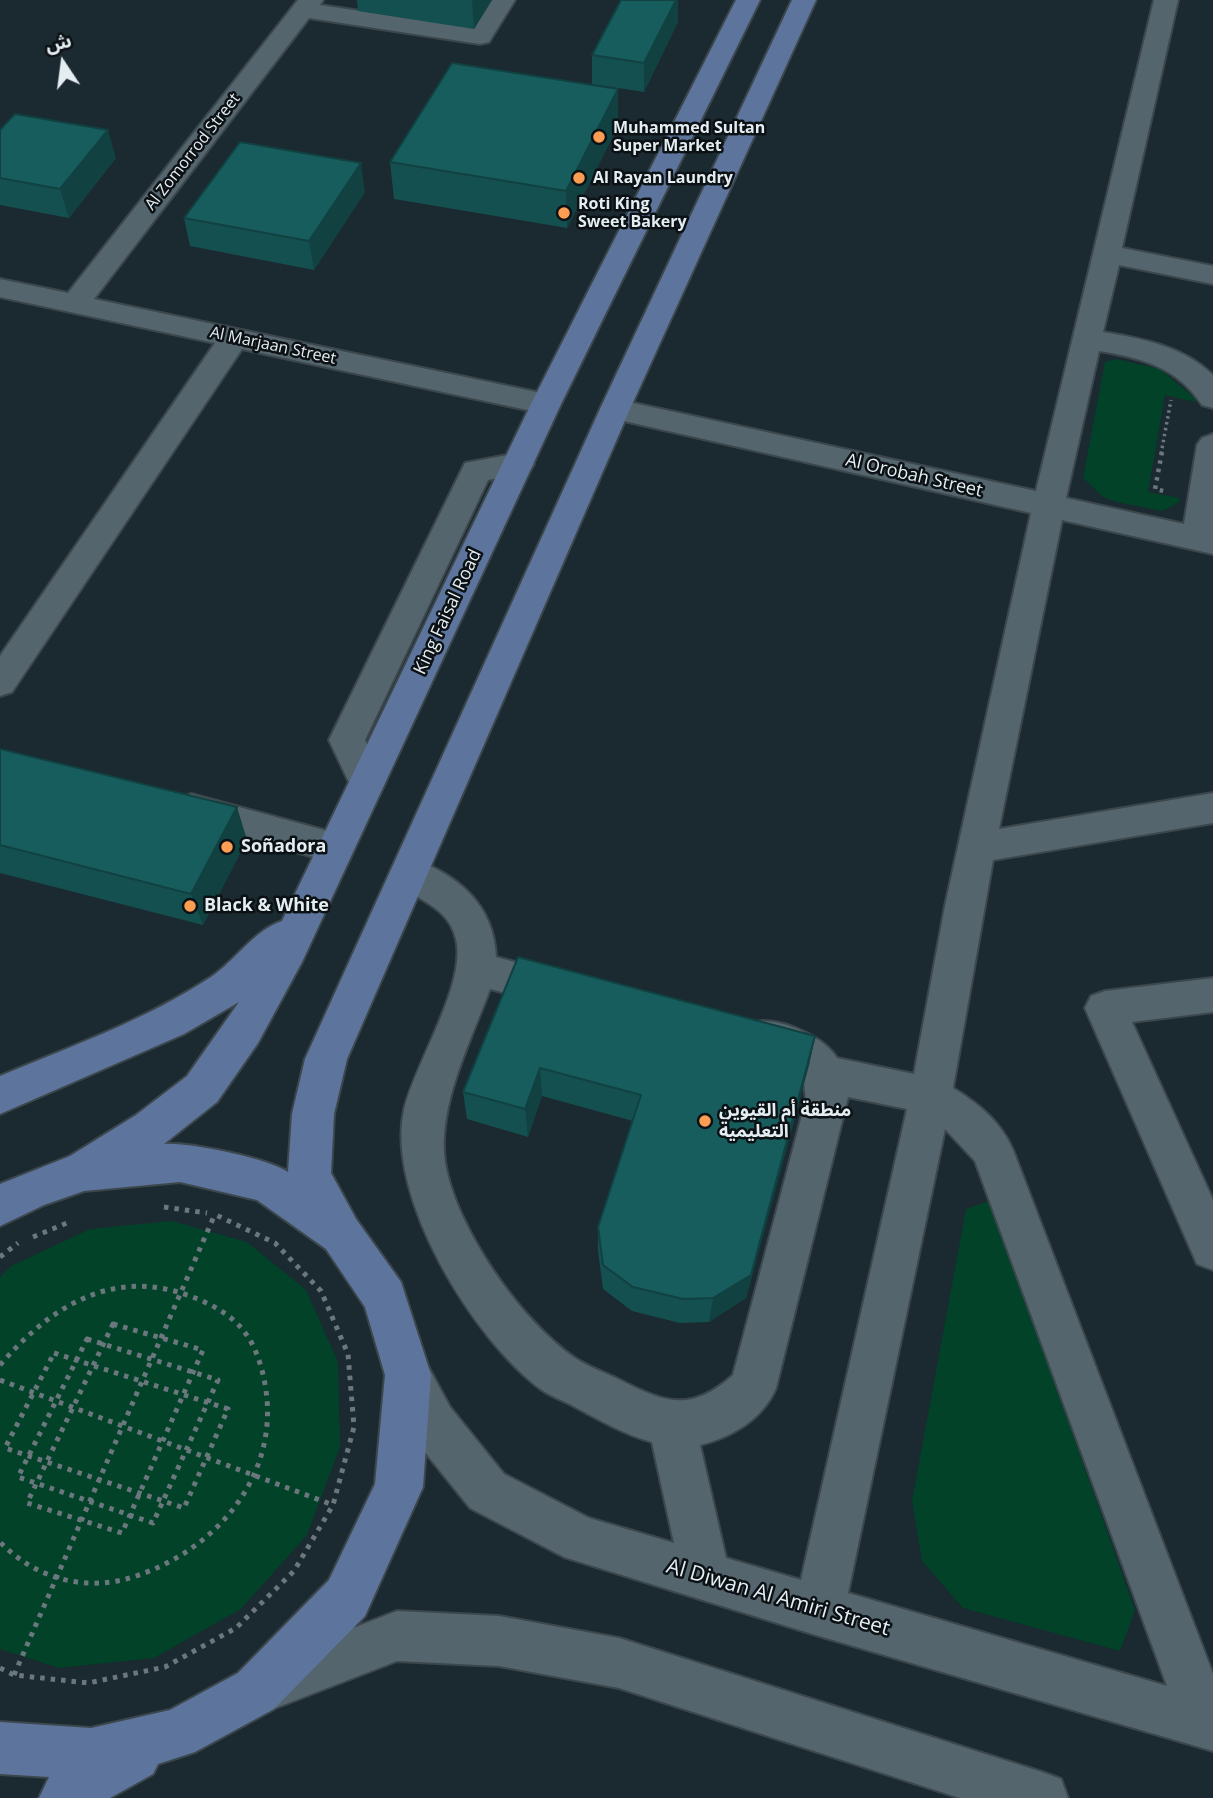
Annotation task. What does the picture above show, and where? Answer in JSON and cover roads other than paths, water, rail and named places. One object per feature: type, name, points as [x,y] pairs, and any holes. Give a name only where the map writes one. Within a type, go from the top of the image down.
[{"type":"main road","points":[[518,464],[748,0]]},
{"type":"main road","points":[[65,1798],[74,1789],[256,1690],[348,1598],[399,1487],[408,1375],[384,1297],[341,1234],[309,1175],[313,1114],[326,1059],[615,409],[804,0]]},
{"type":"main road","points":[[0,1206],[31,1189],[84,1171],[151,1129],[202,1089],[244,1030],[301,922],[367,783]]},
{"type":"main road","points":[[0,1095],[170,1023],[227,988],[301,922]]},
{"type":"main road","points":[[84,1171],[180,1162],[268,1183],[341,1234]]},
{"type":"main road","points":[[0,1748],[7,1751],[91,1754],[177,1734]]},
{"type":"street","points":[[307,5],[345,8],[480,37],[503,0]]},
{"type":"street","points":[[819,1611],[931,1096],[976,848],[1048,507],[1166,0]]},
{"type":"street","name":"Al Zomorrod Street","points":[[75,304],[307,5]]},
{"type":"street","points":[[1107,254],[1213,275]]},
{"type":"street","name":"Al Marjaan Street","points":[[0,288],[546,404]]},
{"type":"street","points":[[0,683],[234,338]]},
{"type":"street","points":[[1087,339],[1150,350],[1172,358],[1208,388],[1213,398]]},
{"type":"street","name":"Al Orobah Street","points":[[615,409],[1205,540]]},
{"type":"street","points":[[1205,540],[1213,445]]},
{"type":"street","points":[[367,783],[347,740],[353,727],[476,471],[518,464]]},
{"type":"street","points":[[161,800],[335,848]]},
{"type":"street","points":[[976,848],[1213,808]]},
{"type":"street","points":[[410,874],[441,889],[464,913],[476,939],[477,969],[425,1111],[424,1162],[440,1216],[472,1277],[511,1330],[559,1374],[642,1416],[672,1424],[703,1421],[731,1408],[753,1388],[827,1100],[824,1074],[808,1053],[795,1046],[729,1030]]},
{"type":"street","points":[[477,969],[596,998]]},
{"type":"street","points":[[1213,995],[1105,1008],[1213,1249]]},
{"type":"street","points":[[824,1074],[931,1096],[949,1106],[981,1133],[1001,1169],[1210,1724]]},
{"type":"street","name":"Al Diwan Al Amiri Street","points":[[408,1375],[433,1424],[487,1490],[581,1541],[1210,1724]]},
{"type":"street","points":[[672,1424],[706,1577]]},
{"type":"street","points":[[256,1690],[397,1636],[499,1641],[619,1663],[1042,1798]]},
{"type":"place","name":"Muhammed Sultan Super Market","points":[[599,137]]},
{"type":"place","name":"Al Rayan Laundry","points":[[579,178]]},
{"type":"place","name":"Roti King Sweet Bakery","points":[[564,213]]},
{"type":"place","name":"Soñadora","points":[[227,847]]},
{"type":"place","name":"Black & White","points":[[190,906]]},
{"type":"place","name":"منطقة أم القيوين التعليمية","points":[[705,1121]]}]
